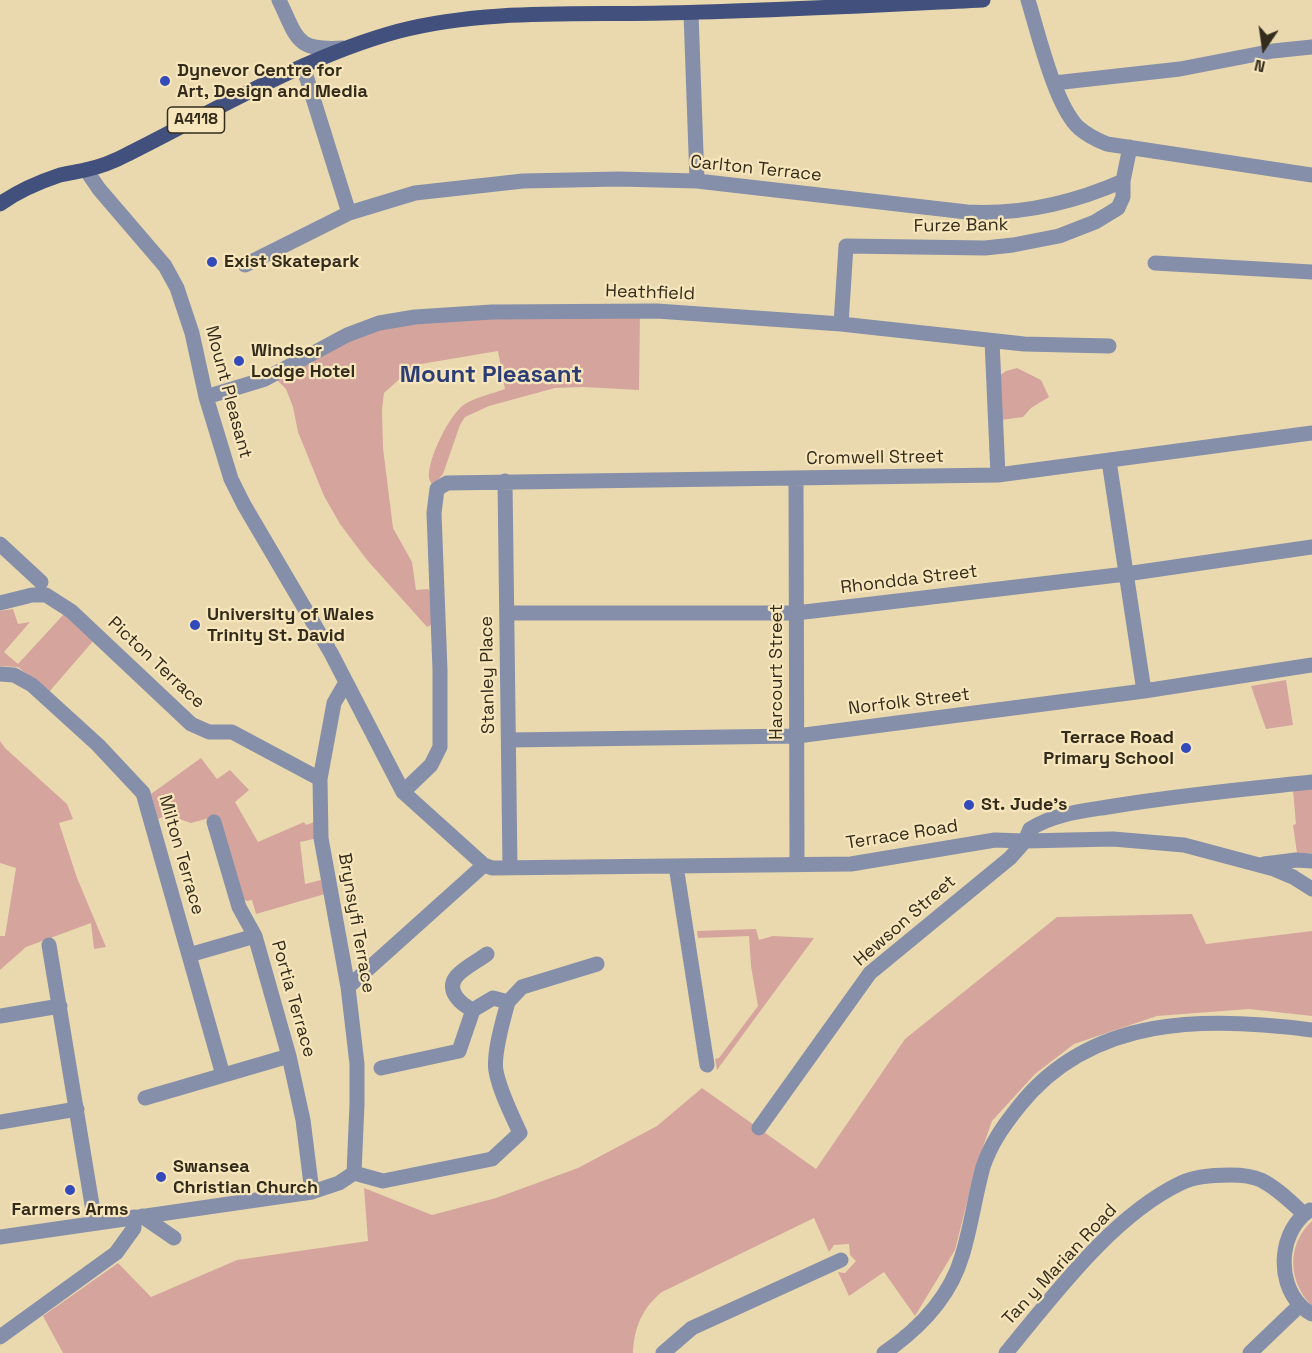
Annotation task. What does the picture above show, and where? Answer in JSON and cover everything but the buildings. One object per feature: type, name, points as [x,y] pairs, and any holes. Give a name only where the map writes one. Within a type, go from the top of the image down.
[{"type":"main road","name":"A4118","points":[[0,204],[14,194],[62,174],[86,170],[120,158],[303,66],[346,48],[399,31],[469,19],[614,7],[692,13],[982,0]]},
{"type":"street","points":[[279,0],[295,34],[305,45],[320,49],[346,48]]},
{"type":"street","points":[[1028,0],[1054,83],[1068,115],[1078,128],[1092,138],[1107,144],[1312,175]]},
{"type":"street","points":[[692,13],[697,181]]},
{"type":"street","points":[[1054,83],[1180,69],[1273,51],[1312,47]]},
{"type":"street","points":[[303,66],[349,213]]},
{"type":"street","points":[[1123,181],[1130,147]]},
{"type":"street","name":"Mount Pleasant","points":[[86,170],[99,189],[165,266],[177,288],[192,333],[206,397],[236,487],[331,653],[345,684],[403,792],[484,865]]},
{"type":"street","name":"Carlton Terrace","points":[[245,265],[349,213],[415,194],[523,181],[619,179],[697,181],[993,213],[1043,208],[1096,193],[1123,181]]},
{"type":"street","name":"Furze Bank","points":[[841,324],[846,246],[985,248],[1059,236],[1095,222],[1118,208],[1124,197],[1123,181]]},
{"type":"street","points":[[1155,263],[1312,272]]},
{"type":"street","name":"Heathfield","points":[[206,397],[265,379],[347,335],[379,323],[416,317],[524,311],[657,311],[841,324],[1034,345],[1109,346]]},
{"type":"street","points":[[992,341],[998,475]]},
{"type":"street","name":"Cromwell Street","points":[[403,792],[431,765],[440,747],[440,670],[434,513],[437,489],[447,483],[998,475],[1312,433]]},
{"type":"street","points":[[1109,461],[1144,691]]},
{"type":"street","name":"Harcourt Street","points":[[796,479],[796,864]]},
{"type":"street","name":"Stanley Place","points":[[505,481],[510,867]]},
{"type":"street","points":[[0,544],[41,582]]},
{"type":"street","name":"Rhondda Street","points":[[507,613],[796,613],[1126,574],[1312,547]]},
{"type":"street","name":"Picton Terrace","points":[[0,603],[32,595],[46,595],[71,610],[191,724],[209,732],[232,732],[320,779]]},
{"type":"street","name":"Norfolk Street","points":[[509,740],[796,736],[1144,691],[1312,665]]},
{"type":"street","name":"Milton Terrace","points":[[0,674],[14,675],[33,686],[98,745],[143,794],[223,1076]]},
{"type":"street","name":"Brynsyfi Terrace","points":[[345,684],[334,703],[320,779],[321,838],[348,987],[357,1064],[354,1173]]},
{"type":"street","points":[[1026,841],[1030,829],[1044,820],[1065,815],[1177,796],[1312,782]]},
{"type":"street","name":"Portia Terrace","points":[[214,822],[239,907],[255,936],[290,1056],[303,1120],[312,1192]]},
{"type":"street","name":"Terrace Road","points":[[484,865],[492,868],[851,864],[995,840],[1113,839],[1184,845],[1258,864]]},
{"type":"street","name":"Hewson Street","points":[[759,1128],[870,973],[1010,858],[1026,841]]},
{"type":"street","points":[[1258,864],[1296,860],[1312,861]]},
{"type":"street","points":[[1258,864],[1293,877],[1312,889]]},
{"type":"street","points":[[348,987],[484,865]]},
{"type":"street","points":[[676,866],[707,1065]]},
{"type":"street","points":[[189,955],[255,936]]},
{"type":"street","points":[[49,945],[95,1223]]},
{"type":"street","points":[[473,1010],[461,1004],[454,994],[453,986],[456,977],[487,954]]},
{"type":"street","points":[[0,1236],[312,1192],[339,1183],[354,1173],[383,1181],[492,1159],[520,1133],[504,1096],[496,1069],[507,1002],[522,987],[597,964]]},
{"type":"street","points":[[381,1068],[459,1051],[473,1010],[493,998],[507,1002]]},
{"type":"street","points":[[0,1016],[60,1006]]},
{"type":"street","points":[[884,1353],[902,1341],[927,1317],[948,1289],[962,1256],[983,1168],[992,1142],[1036,1085],[1090,1048],[1138,1030],[1194,1023],[1225,1022],[1262,1023],[1312,1030]]},
{"type":"street","points":[[145,1098],[290,1056]]},
{"type":"street","points":[[0,1122],[77,1109]]},
{"type":"street","name":"Tan y Marian Road","points":[[1006,1353],[1062,1286],[1127,1219],[1154,1198],[1183,1182],[1215,1175],[1240,1175],[1261,1180],[1308,1212]]},
{"type":"street","points":[[1250,1353],[1306,1310],[1288,1287],[1284,1267],[1285,1248],[1291,1232],[1308,1212]]},
{"type":"street","points":[[138,1217],[174,1238]]},
{"type":"street","points":[[0,1337],[116,1253],[134,1228],[138,1217]]},
{"type":"street","points":[[663,1353],[692,1328],[841,1260]]},
{"type":"shaded area","points":[[640,314],[639,390],[555,388],[489,406],[465,417],[443,474],[433,486],[429,478],[429,470],[436,449],[453,417],[465,404],[505,389],[498,351],[415,365],[384,393],[383,448],[393,528],[412,562],[416,590],[428,589],[433,595],[431,625],[427,627],[367,560],[340,524],[324,496],[298,432],[293,407],[286,389],[277,380],[319,354],[375,329],[473,316]]},
{"type":"shaded area","points":[[1017,368],[1041,380],[1049,397],[1031,408],[1023,417],[1001,420],[999,376]]},
{"type":"shaded area","points":[[13,609],[18,624],[30,622],[4,652],[18,664],[64,614],[94,640],[49,692],[18,667],[0,666],[0,611]]},
{"type":"shaded area","points":[[1286,680],[1293,725],[1266,729],[1251,686]]},
{"type":"shaded area","points":[[0,741],[67,804],[73,819],[59,823],[77,878],[106,947],[94,949],[91,923],[26,947],[0,970],[0,936],[5,936],[16,868],[0,863]]},
{"type":"shaded area","points":[[201,758],[217,779],[230,770],[249,790],[235,802],[258,842],[304,822],[306,825],[317,821],[318,838],[300,842],[305,884],[321,880],[325,894],[256,914],[252,900],[247,901],[241,898],[217,816],[191,823],[167,815],[158,819],[151,794]]},
{"type":"shaded area","points":[[1312,788],[1312,853],[1297,853],[1293,825],[1296,824],[1293,790]]},
{"type":"shaded area","points":[[1192,914],[1206,944],[1312,931],[1312,1016],[1249,1009],[1157,1016],[1074,1044],[1035,1074],[992,1121],[975,1170],[955,1250],[915,1316],[884,1272],[849,1296],[838,1272],[845,1273],[856,1261],[850,1255],[849,1244],[834,1245],[829,1252],[814,1218],[662,1292],[649,1305],[640,1319],[633,1353],[63,1353],[43,1316],[118,1263],[151,1297],[237,1260],[368,1241],[364,1188],[432,1215],[496,1198],[578,1168],[657,1126],[702,1088],[816,1169],[905,1039],[1057,917]]},
{"type":"shaded area","points":[[756,929],[759,940],[773,936],[814,938],[717,1070],[715,1059],[719,1058],[758,1006],[751,966],[749,936],[698,938],[697,931]]},
{"type":"shaded area","points":[[1312,1221],[1312,1306],[1298,1286],[1293,1264],[1298,1241]]},
{"type":"place","name":"Dynevor Centre for Art, Design and Media","points":[[165,81]]},
{"type":"place","name":"Exist Skatepark","points":[[212,262]]},
{"type":"place","name":"Windsor Lodge Hotel","points":[[239,361]]},
{"type":"place","name":"University of Wales Trinity St. David","points":[[195,625]]},
{"type":"place","name":"Terrace Road Primary School","points":[[1186,748]]},
{"type":"place","name":"St. Jude's","points":[[969,805]]},
{"type":"place","name":"Swansea Christian Church","points":[[161,1177]]},
{"type":"place","name":"Farmers Arms","points":[[70,1190]]},
{"type":"district","name":"Mount Pleasant","points":[[491,375]]}]
